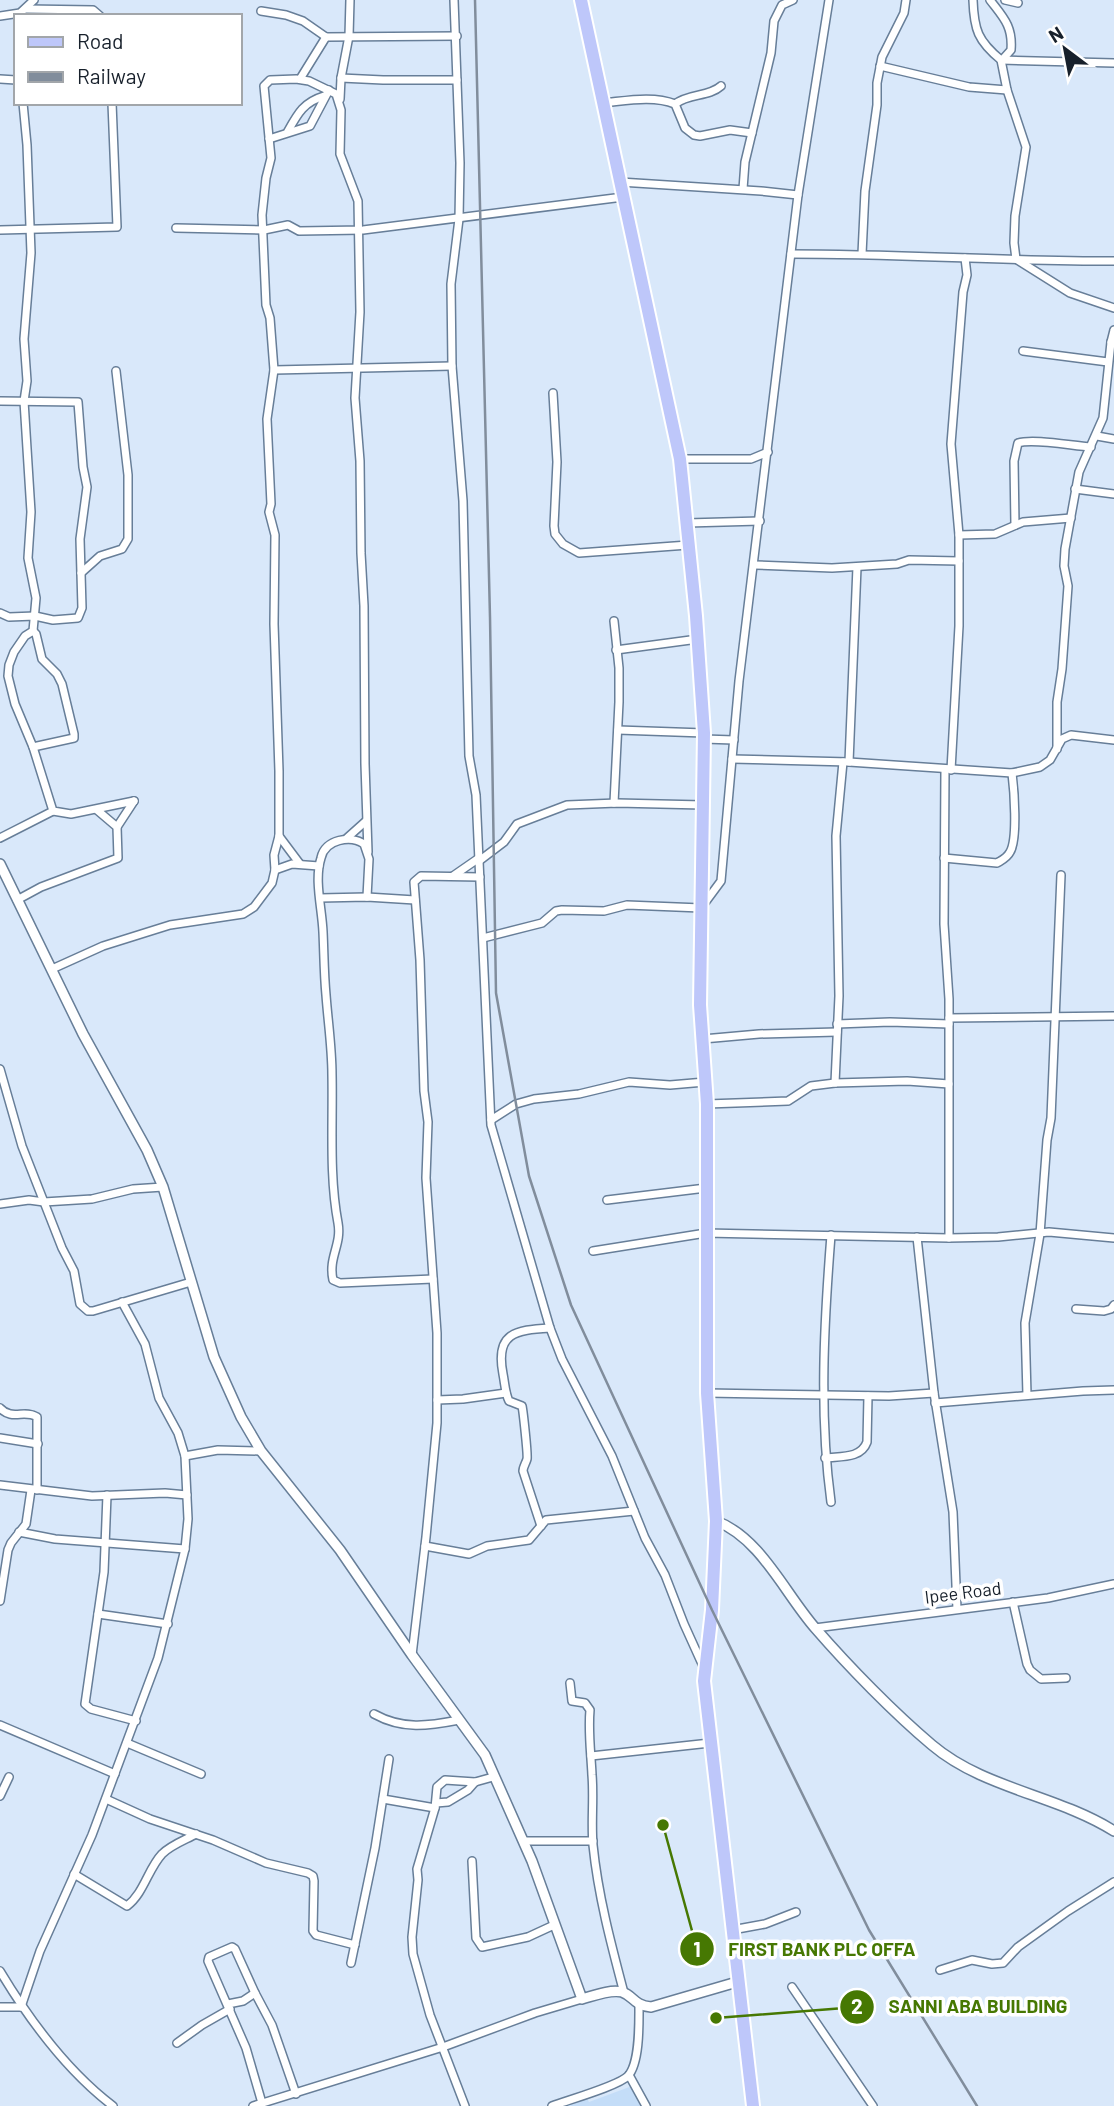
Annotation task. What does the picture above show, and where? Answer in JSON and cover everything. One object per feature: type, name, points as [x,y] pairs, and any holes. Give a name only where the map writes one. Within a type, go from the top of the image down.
[{"type":"main road","points":[[581,0],[680,460],[698,639],[704,736],[700,1005],[706,1104],[706,1393],[716,1521],[712,1610],[704,1668],[710,1743],[753,2106]]},
{"type":"street","points":[[22,13],[34,0]]},
{"type":"street","points":[[350,0],[349,36],[341,78],[340,154],[358,201],[360,312],[355,398],[360,451],[364,606],[367,897]]},
{"type":"street","points":[[454,0],[460,163],[459,219],[451,284],[452,366],[463,501],[469,756],[475,795],[479,859],[491,1120],[502,1168],[550,1328],[562,1359],[612,1456],[645,1538],[665,1575],[704,1668]]},
{"type":"street","points":[[743,190],[745,162],[771,53],[774,21],[782,5],[793,0]]},
{"type":"street","points":[[483,938],[542,923],[556,911],[562,910],[604,911],[627,905],[701,908],[721,881],[734,740],[798,195],[829,0]]},
{"type":"street","points":[[862,254],[865,191],[881,58],[904,13],[906,0]]},
{"type":"street","points":[[973,0],[979,37],[985,47],[1001,60],[1114,62]]},
{"type":"street","points":[[990,0],[1008,21],[1011,31],[1011,50],[1001,60]]},
{"type":"street","points":[[1005,0],[1018,3]]},
{"type":"street","points":[[22,13],[93,10],[98,14]]},
{"type":"street","points":[[261,11],[303,21],[326,37],[340,39],[349,36],[457,36]]},
{"type":"street","points":[[300,79],[326,37]]},
{"type":"street","points":[[1001,60],[1007,90],[1026,147],[1015,216],[1016,259]]},
{"type":"street","points":[[880,66],[969,87],[1007,90]]},
{"type":"street","points":[[341,78],[457,80]]},
{"type":"street","points":[[52,969],[103,946],[170,925],[243,914],[252,909],[272,883],[274,855],[279,836],[274,624],[275,535],[269,512],[271,505],[267,437],[274,370],[271,318],[266,305],[262,215],[271,158],[265,83],[277,79],[300,79],[326,93],[336,94],[340,103]]},
{"type":"street","points":[[603,103],[657,99],[674,104],[691,95],[714,92],[721,86]]},
{"type":"street","points":[[288,131],[304,105],[326,93]]},
{"type":"street","points":[[269,139],[310,126],[326,93]]},
{"type":"street","points":[[674,104],[685,128],[694,135],[738,130],[752,133]]},
{"type":"street","points":[[23,105],[31,267],[23,355],[27,381],[24,401],[32,513],[28,558],[35,590],[33,631],[42,659],[57,674],[62,684],[74,734],[74,738],[33,747]]},
{"type":"street","points":[[0,230],[117,227],[112,105]]},
{"type":"street","points":[[620,181],[798,195]]},
{"type":"street","points":[[176,228],[264,230],[288,225],[299,231],[358,230],[623,197]]},
{"type":"street","points":[[791,254],[1114,261]]},
{"type":"street","points":[[949,1238],[949,1021],[944,858],[948,770],[957,688],[959,535],[951,443],[963,292],[967,275],[965,258]]},
{"type":"street","points":[[1016,259],[1070,293],[1114,308]]},
{"type":"street","points":[[1056,749],[1057,702],[1068,586],[1064,566],[1065,549],[1079,472],[1103,418],[1114,330]]},
{"type":"street","points":[[1023,351],[1108,362]]},
{"type":"street","points":[[274,370],[452,366]]},
{"type":"street","points":[[81,573],[100,556],[122,549],[128,539],[128,475],[116,371]]},
{"type":"street","points":[[553,393],[557,462],[554,526],[555,534],[562,544],[579,553],[688,545]]},
{"type":"street","points":[[0,401],[78,402],[87,487],[80,539],[82,608],[78,618],[53,620],[35,616],[9,617],[0,613]]},
{"type":"street","points":[[1097,436],[1114,439]]},
{"type":"street","points":[[1015,525],[1014,461],[1018,443],[1024,441],[1091,447]]},
{"type":"street","points":[[680,460],[751,459],[768,452]]},
{"type":"street","points":[[1075,489],[1114,494]]},
{"type":"street","points":[[959,535],[995,534],[1015,525],[1071,518]]},
{"type":"street","points":[[687,523],[760,521]]},
{"type":"street","points":[[755,565],[814,568],[897,564],[909,560],[959,561]]},
{"type":"street","points":[[835,1083],[836,836],[846,762],[857,567]]},
{"type":"street","points":[[614,621],[619,668],[614,803]]},
{"type":"street","points":[[33,631],[24,636],[8,670],[15,704],[33,747],[52,811]]},
{"type":"street","points":[[616,650],[698,639]]},
{"type":"street","points":[[618,730],[734,740]]},
{"type":"street","points":[[732,759],[846,762],[1012,773],[1040,767],[1050,760],[1062,739],[1071,735],[1114,740]]},
{"type":"street","points":[[944,858],[997,863],[1010,853],[1013,846],[1015,805],[1012,773]]},
{"type":"street","points":[[0,838],[52,811],[71,814],[134,801],[117,827],[118,858],[41,887],[17,900]]},
{"type":"street","points":[[452,877],[504,842],[517,824],[567,805],[704,804]]},
{"type":"street","points":[[97,810],[117,827]]},
{"type":"street","points":[[366,821],[346,838],[326,849],[321,855],[319,866],[326,996],[332,1042],[334,1197],[339,1233],[331,1258],[333,1280],[340,1283],[433,1279]]},
{"type":"street","points":[[279,836],[300,864]]},
{"type":"street","points":[[346,838],[361,842],[368,852]]},
{"type":"street","points":[[0,864],[83,1034],[147,1150],[163,1187],[214,1357],[241,1417],[261,1451],[340,1550],[485,1755],[532,1861],[582,1999]]},
{"type":"street","points":[[275,870],[282,866],[300,864],[319,866]]},
{"type":"street","points":[[1027,1395],[1025,1323],[1040,1234],[1051,1118],[1061,875]]},
{"type":"street","points":[[412,1655],[437,1423],[437,1334],[428,1209],[428,1122],[424,1091],[420,960],[414,882],[418,878],[480,877]]},
{"type":"street","points":[[320,898],[415,900]]},
{"type":"street","points":[[702,1039],[890,1022],[949,1021],[1000,1016],[1114,1016]]},
{"type":"street","points":[[0,1069],[17,1130],[74,1271],[80,1304],[84,1309],[93,1311],[191,1282]]},
{"type":"street","points":[[491,1120],[516,1104],[534,1099],[579,1094],[629,1082],[705,1082]]},
{"type":"street","points":[[706,1104],[788,1101],[811,1086],[835,1083],[949,1084]]},
{"type":"street","points":[[0,1204],[29,1200],[44,1202],[92,1199],[133,1189],[163,1187]]},
{"type":"street","points":[[607,1200],[706,1188]]},
{"type":"street","points":[[593,1251],[706,1233],[949,1238],[1049,1232],[1114,1238]]},
{"type":"street","points":[[831,1235],[823,1395],[825,1458],[831,1502]]},
{"type":"street","points":[[917,1237],[935,1403],[953,1512],[957,1609]]},
{"type":"street","points":[[22,2007],[40,1951],[106,1799],[159,1658],[185,1549],[188,1520],[185,1455],[178,1433],[159,1398],[145,1344],[122,1302]]},
{"type":"street","points":[[1076,1309],[1104,1311],[1114,1305]]},
{"type":"street","points":[[541,1526],[523,1471],[527,1458],[523,1422],[525,1413],[522,1406],[509,1401],[500,1362],[502,1344],[514,1333],[550,1328]]},
{"type":"street","points":[[935,1403],[1114,1390]]},
{"type":"street","points":[[437,1400],[506,1393]]},
{"type":"street","points":[[706,1393],[867,1396],[934,1393]]},
{"type":"street","points":[[825,1458],[860,1453],[864,1449],[867,1442],[867,1396]]},
{"type":"street","points":[[0,1408],[13,1416],[29,1413],[37,1417],[38,1444],[34,1490],[28,1516],[4,1550],[0,1601]]},
{"type":"street","points":[[0,1438],[38,1444]]},
{"type":"street","points":[[185,1455],[218,1450],[261,1451]]},
{"type":"street","points":[[0,1485],[107,1495],[187,1495]]},
{"type":"street","points":[[107,1495],[106,1543],[85,1704],[91,1709],[136,1721]]},
{"type":"street","points":[[425,1546],[470,1555],[487,1546],[529,1540],[546,1520],[634,1511]]},
{"type":"street","points":[[716,1521],[731,1527],[744,1538],[777,1576],[815,1628],[933,1746],[957,1763],[988,1778],[1069,1807],[1114,1831]]},
{"type":"street","points":[[19,1532],[41,1537],[185,1549]]},
{"type":"street","name":"Ipee Road","points":[[815,1628],[1013,1602],[1114,1584]]},
{"type":"street","points":[[1013,1602],[1030,1671],[1041,1679],[1066,1678]]},
{"type":"street","points":[[98,1614],[168,1624]]},
{"type":"street","points":[[570,1683],[572,1701],[585,1703],[590,1710],[588,1729],[593,1841],[607,1924],[624,1993]]},
{"type":"street","points":[[374,1714],[392,1723],[424,1727],[459,1720]]},
{"type":"street","points":[[0,1725],[115,1774]]},
{"type":"street","points":[[127,1743],[201,1774]]},
{"type":"street","points":[[591,1756],[710,1743]]},
{"type":"street","points":[[351,1962],[389,1759]]},
{"type":"street","points":[[0,1796],[9,1777]]},
{"type":"street","points":[[465,2106],[423,1993],[412,1937],[417,1869],[435,1805],[437,1787],[444,1780],[475,1782],[493,1777]]},
{"type":"street","points":[[383,1799],[435,1805],[448,1802],[468,1790],[475,1782]]},
{"type":"street","points":[[106,1799],[150,1819],[196,1834],[266,1863],[308,1873],[313,1876],[314,1881],[313,1931],[316,1935],[355,1945]]},
{"type":"street","points":[[74,1874],[127,1906],[163,1853],[196,1834]]},
{"type":"street","points":[[523,1840],[593,1841]]},
{"type":"street","points":[[472,1861],[476,1938],[482,1947],[528,1937],[554,1925]]},
{"type":"street","points":[[940,1970],[972,1960],[1003,1963],[1018,1947],[1114,1882]]},
{"type":"street","points":[[732,1930],[765,1924],[796,1912]]},
{"type":"street","points":[[262,2103],[246,2048],[208,1961],[209,1957],[232,1947],[272,2025],[296,2094]]},
{"type":"street","points":[[0,1971],[22,2007],[94,2092],[113,2106]]},
{"type":"street","points":[[253,2106],[272,2103],[443,2048],[535,2013],[582,1999],[615,1992],[624,1993],[639,2006],[651,2007],[737,1982]]},
{"type":"street","points":[[792,1987],[873,2106]]},
{"type":"street","points":[[177,2043],[229,2007],[255,1993]]},
{"type":"street","points":[[552,2106],[619,2082],[629,2075],[635,2062],[639,2006]]},
{"type":"street","points":[[0,2007],[22,2007]]},
{"type":"street","points":[[629,2075],[646,2106]]},
{"type":"shaded area","points":[[632,2086],[642,2106],[557,2106],[585,2094],[589,2102]]},
{"type":"railway","points":[[475,0],[496,993],[529,1176],[571,1305],[712,1610],[869,1930],[977,2106]]},
{"type":"place","name":"FIRST BANK PLC OFFA","points":[[663,1825]]},
{"type":"place","name":"SANNI ABA BUILDING","points":[[716,2018]]}]
